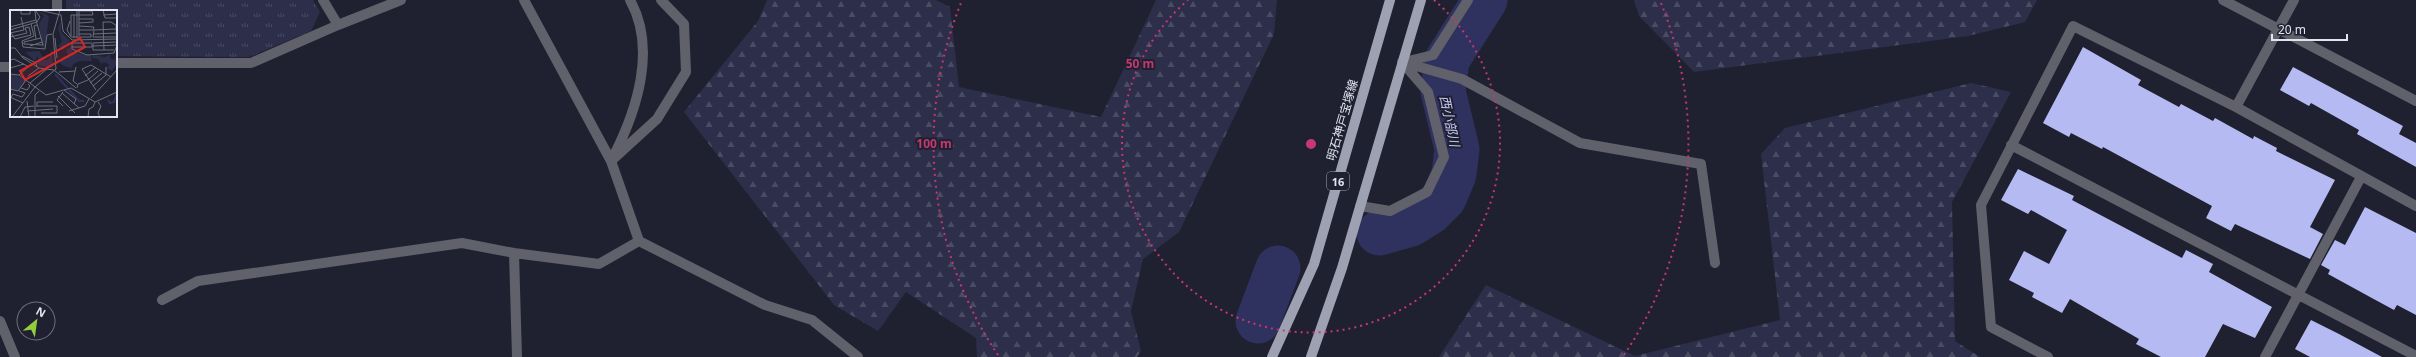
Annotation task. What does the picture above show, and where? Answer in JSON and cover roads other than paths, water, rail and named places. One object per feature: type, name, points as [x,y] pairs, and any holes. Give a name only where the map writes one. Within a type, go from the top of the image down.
[{"type":"main road","name":"明石神戸宝塚線","points":[[1272,357],[1314,264],[1390,0]]},
{"type":"main road","name":"16","points":[[1311,357],[1342,268],[1421,0]]},
{"type":"street","points":[[323,0],[338,24]]},
{"type":"street","points":[[117,63],[251,63],[338,24],[401,0]]},
{"type":"street","points":[[524,0],[611,161],[639,241],[765,306],[812,320],[858,357]]},
{"type":"street","points":[[611,161],[629,125],[644,62],[638,14],[630,0]]},
{"type":"street","points":[[611,161],[657,119],[686,72],[684,24],[661,0]]},
{"type":"street","points":[[1402,62],[1433,55],[1468,0]]},
{"type":"street","points":[[2223,0],[2279,31],[2416,101]]},
{"type":"street","points":[[2236,108],[2279,31],[2294,0]]},
{"type":"street","points":[[2048,357],[1991,327],[1981,205],[2073,26],[2236,108],[2416,206]]},
{"type":"street","points":[[1360,206],[1390,211],[1427,192],[1444,157],[1428,92],[1402,62]]},
{"type":"street","points":[[1402,62],[1462,79],[1580,143],[1701,164],[1715,263]]},
{"type":"street","points":[[0,67],[10,66]]},
{"type":"street","points":[[2011,146],[2416,356]]},
{"type":"street","points":[[2265,357],[2361,177]]},
{"type":"street","points":[[162,300],[198,281],[462,243],[514,253],[599,264],[639,241]]},
{"type":"street","points":[[514,253],[517,357]]},
{"type":"street","points":[[0,321],[15,357]]},
{"type":"waterway","name":"西小部川","points":[[1379,233],[1411,224],[1430,212],[1444,198],[1454,174],[1457,149],[1443,91],[1447,60],[1485,0]]},
{"type":"waterway","name":"西小部川","points":[[1258,321],[1278,268]]}]
